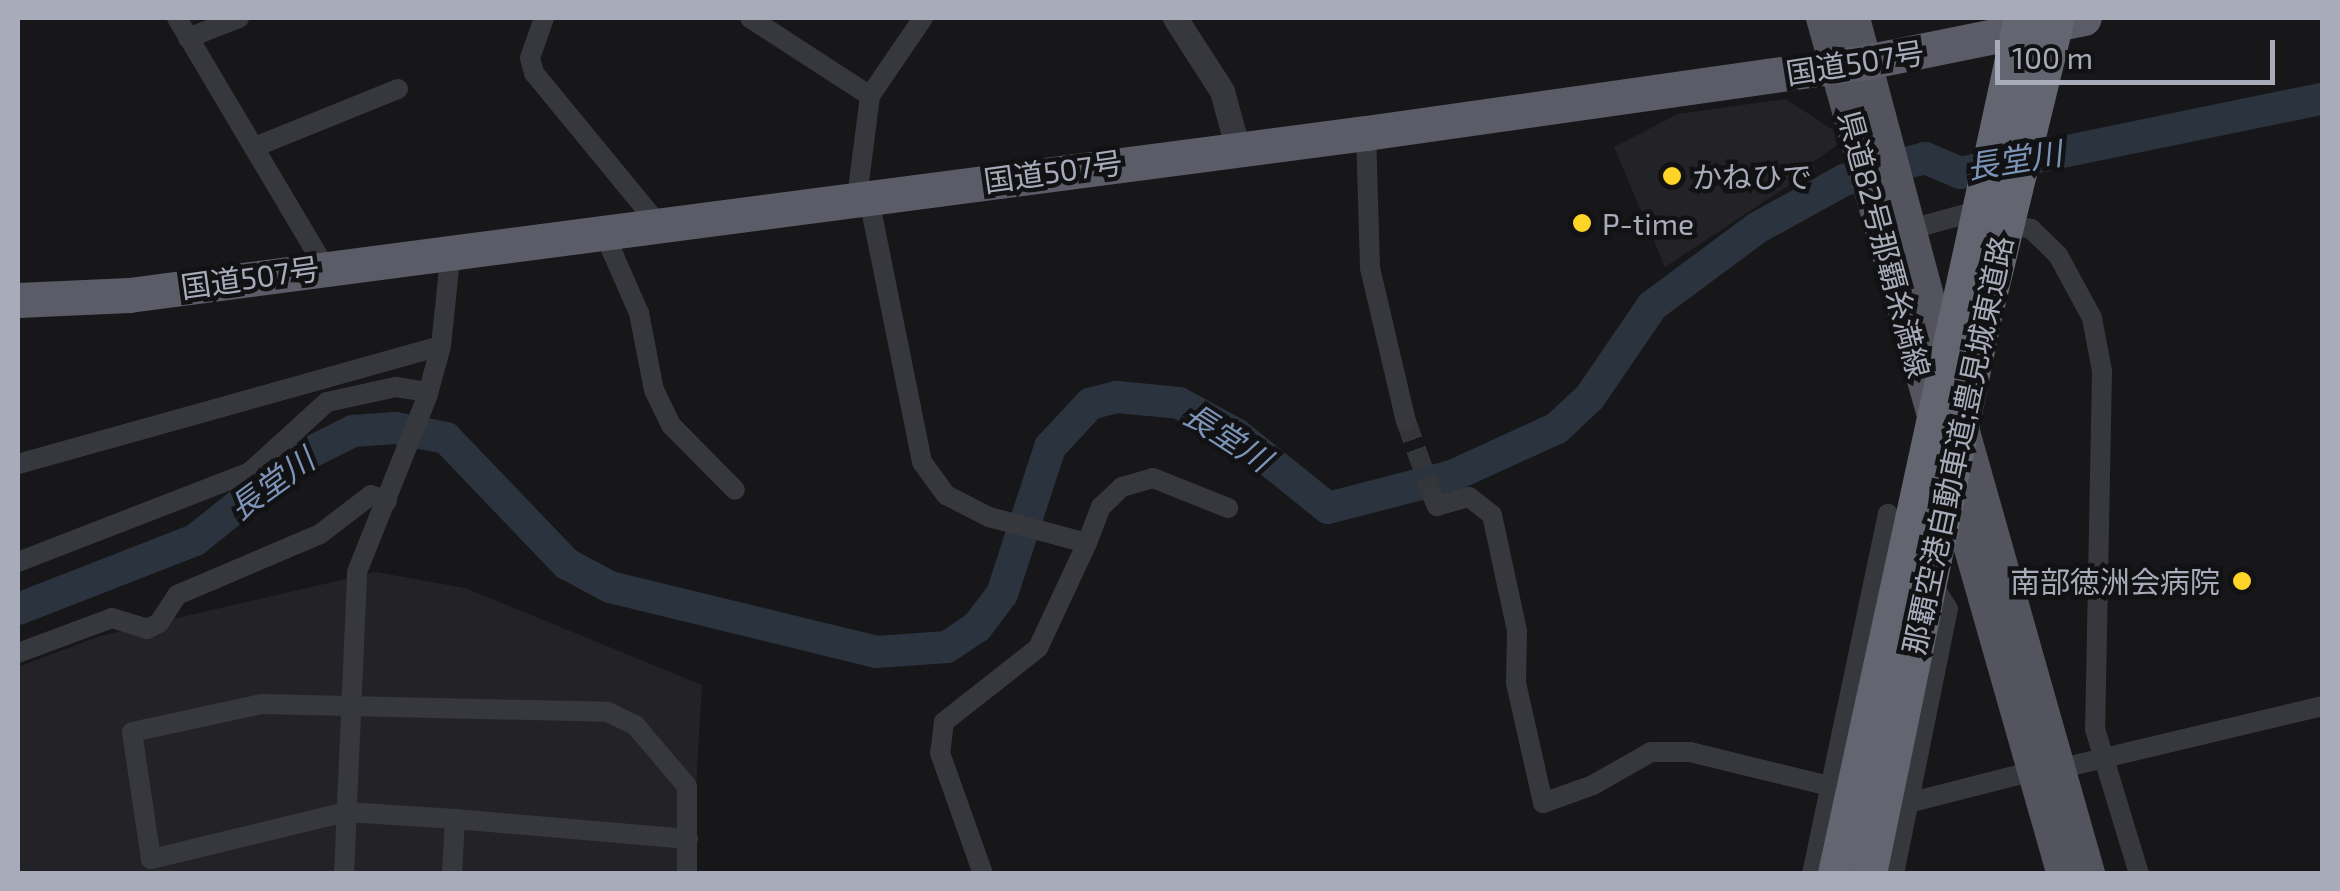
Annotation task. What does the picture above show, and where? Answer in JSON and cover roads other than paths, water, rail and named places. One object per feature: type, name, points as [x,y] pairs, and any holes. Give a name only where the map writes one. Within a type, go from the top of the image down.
[{"type":"highway","name":"那覇空港自動車道;豊見城東道路","points":[[1836,874],[2023,18]]},
{"type":"highway","name":"那覇空港自動車道;豊見城東道路","points":[[1868,874],[1982,321],[2056,18]]},
{"type":"highway","name":"国道507号","points":[[18,300],[129,295],[1237,146],[1366,134],[1851,64],[2084,18]]},
{"type":"main road","name":"県道82号那覇糸満線","points":[[1822,18],[1851,64],[1897,215],[2046,770],[2063,874]]},
{"type":"main road","name":"県道82号那覇糸満線","points":[[1851,64],[1854,18]]},
{"type":"main road","name":"県道82号那覇糸満線","points":[[2046,770],[2088,874]]},
{"type":"street","points":[[176,18],[257,146],[324,266]]},
{"type":"street","points":[[188,38],[240,18]]},
{"type":"street","points":[[544,18],[530,58],[534,74],[657,224]]},
{"type":"street","points":[[750,18],[870,96]]},
{"type":"street","points":[[923,18],[870,96],[859,182],[868,196],[922,462],[946,495],[989,516],[1087,543]]},
{"type":"street","points":[[1175,18],[1222,91],[1237,146]]},
{"type":"street","points":[[257,146],[398,89]]},
{"type":"street","points":[[1366,134],[1370,268],[1406,421]]},
{"type":"street","points":[[1897,215],[1966,214],[2031,229],[2065,265],[2092,318],[2102,371],[2099,760],[2139,874]]},
{"type":"street","points":[[603,231],[639,313],[654,390],[672,425],[735,490]]},
{"type":"street","points":[[344,874],[357,572],[428,395],[441,346],[451,250]]},
{"type":"street","points":[[18,464],[441,346]]},
{"type":"street","points":[[18,562],[250,472],[327,402],[396,387],[428,395]]},
{"type":"street","points":[[983,874],[940,754],[944,722],[1038,648],[1101,507],[1122,487],[1153,478],[1228,508]]},
{"type":"street","points":[[18,653],[112,618],[147,629],[160,622],[177,595],[320,534],[371,495],[389,497]]},
{"type":"street","points":[[1433,496],[1437,506],[1470,497],[1492,514],[1517,630],[1516,683],[1543,802],[1594,785],[1651,752],[1690,752],[1904,804],[2322,706]]},
{"type":"street","points":[[1812,874],[1888,514],[1948,609],[1904,804],[1894,874]]},
{"type":"street","points":[[687,874],[688,839],[687,786],[635,724],[608,712],[351,701],[262,704],[132,732],[151,859],[346,812],[688,839]]},
{"type":"street","points":[[452,874],[455,819]]},
{"type":"waterway","name":"長堂川","points":[[18,609],[195,540],[295,460],[353,431],[395,428],[446,438],[567,564],[610,587],[876,652],[947,647],[977,627],[1002,594],[1050,447],[1090,404],[1117,397],[1179,403],[1236,434],[1328,508],[1452,476],[1557,428],[1590,397],[1652,306],[1757,228],[1844,180],[1925,158],[1960,173],[2322,99]]},
{"type":"tunnel","points":[[1406,421],[1433,497]]},
{"type":"place","name":"かねひで","points":[[1672,176]]},
{"type":"place","name":"P-time","points":[[1582,223]]},
{"type":"place","name":"南部徳洲会病院","points":[[2242,581]]}]
